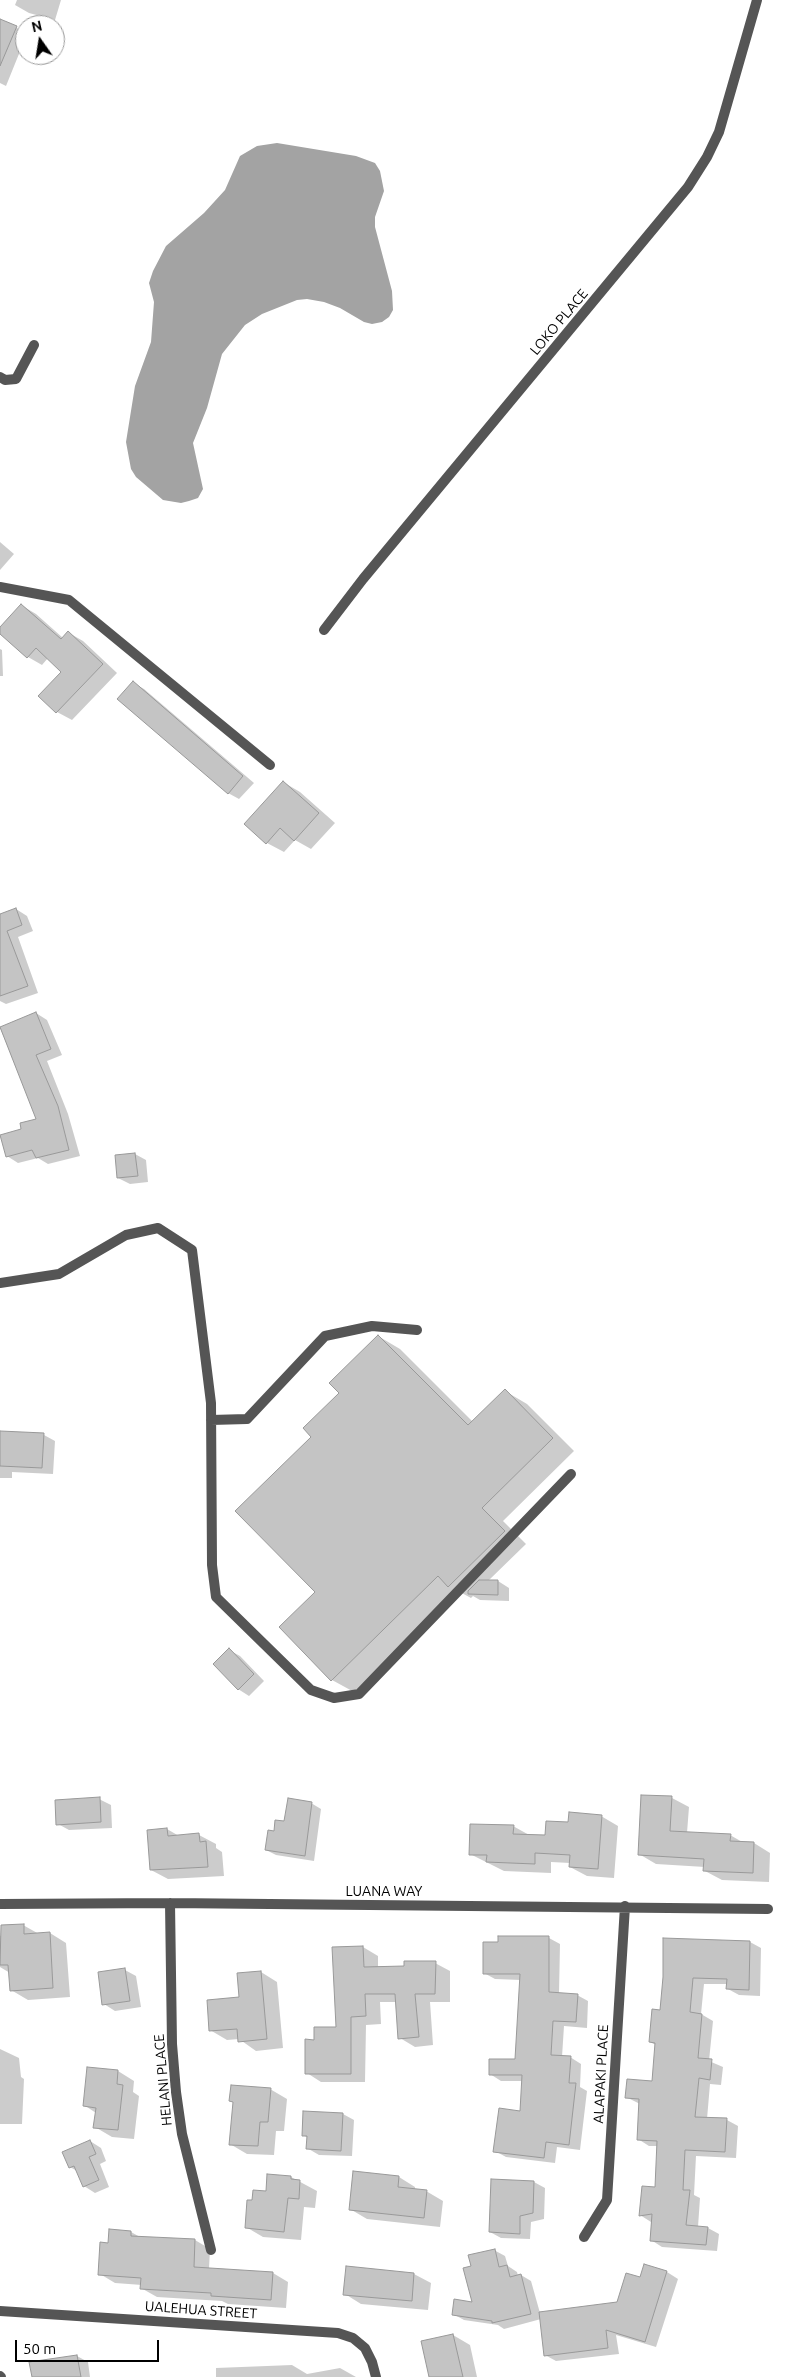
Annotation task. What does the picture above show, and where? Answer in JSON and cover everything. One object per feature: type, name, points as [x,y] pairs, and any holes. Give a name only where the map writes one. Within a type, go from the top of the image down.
[{"type":"street","name":"LOKO PLACE","points":[[324,630],[370,571],[688,187],[707,157],[719,132],[757,0]]},
{"type":"street","points":[[0,377],[5,380],[16,379],[34,345]]},
{"type":"street","points":[[0,587],[69,600],[270,764]]},
{"type":"street","points":[[0,1283],[59,1274],[126,1235],[158,1228],[192,1250],[211,1403],[212,1565],[216,1597],[311,1690],[334,1698],[360,1694],[571,1474]]},
{"type":"street","points":[[211,1420],[247,1419],[325,1336],[372,1326],[417,1330]]},
{"type":"street","name":"LUANA WAY","points":[[0,1904],[170,1903],[625,1906],[768,1909]]},
{"type":"street","name":"HELANI PLACE","points":[[170,1903],[172,2044],[176,2092],[182,2134],[212,2250]]},
{"type":"street","name":"ALAPAKI PLACE","points":[[584,2237],[607,2200],[625,1906]]},
{"type":"street","name":"UALEHUA STREET","points":[[0,2311],[338,2333],[353,2338],[365,2348],[372,2362],[376,2377]]},
{"type":"shaded area","points":[[277,143],[356,156],[375,163],[380,171],[384,191],[375,217],[375,227],[392,291],[393,310],[389,317],[382,322],[372,324],[364,322],[340,308],[324,302],[307,299],[297,300],[262,314],[245,325],[222,354],[207,408],[193,443],[203,489],[198,498],[189,501],[181,503],[163,500],[136,477],[131,469],[126,442],[135,386],[151,342],[154,302],[149,283],[166,246],[204,213],[225,190],[240,156],[257,146]]},
{"type":"building","points":[[0,19],[15,25],[15,31],[0,66]]},
{"type":"building","points":[[21,604],[61,639],[68,631],[103,664],[56,713],[38,696],[61,672],[36,648],[27,658],[0,634],[0,627]]},
{"type":"building","points":[[133,681],[243,776],[228,794],[117,699]]},
{"type":"building","points":[[283,781],[319,813],[294,841],[280,828],[266,844],[244,824]]},
{"type":"building","points":[[16,908],[22,925],[7,931],[28,986],[0,996],[0,914]]},
{"type":"building","points":[[36,1012],[51,1049],[36,1055],[58,1106],[69,1150],[36,1158],[32,1150],[6,1157],[0,1135],[21,1129],[20,1123],[36,1119],[0,1027]]},
{"type":"building","points":[[135,1153],[138,1176],[117,1178],[115,1155]]},
{"type":"building","points":[[378,1335],[468,1425],[505,1389],[553,1438],[482,1508],[505,1531],[448,1587],[438,1576],[331,1681],[279,1627],[315,1592],[235,1511],[311,1437],[303,1428],[339,1393],[329,1383]]},
{"type":"building","points":[[0,1431],[44,1433],[42,1468],[0,1466]]},
{"type":"building","points":[[479,1580],[498,1580],[498,1595],[468,1594],[468,1591]]},
{"type":"building","points":[[229,1648],[254,1674],[238,1690],[213,1664]]},
{"type":"building","points":[[641,1795],[672,1796],[670,1831],[731,1834],[730,1841],[754,1842],[753,1873],[703,1871],[704,1859],[638,1855]]},
{"type":"building","points":[[100,1797],[101,1822],[56,1825],[55,1800]]},
{"type":"building","points":[[288,1798],[312,1802],[305,1856],[265,1850],[268,1830],[274,1831],[275,1820],[284,1821]]},
{"type":"building","points":[[569,1812],[602,1815],[598,1869],[569,1867],[570,1855],[535,1853],[535,1864],[486,1862],[487,1855],[469,1855],[470,1824],[514,1825],[513,1834],[545,1835],[546,1821],[568,1822]]},
{"type":"building","points":[[167,1828],[168,1836],[199,1833],[200,1842],[206,1841],[208,1867],[150,1870],[147,1830]]},
{"type":"building","points":[[24,1924],[24,1934],[50,1932],[53,1988],[10,1991],[8,1965],[0,1965],[1,1925]]},
{"type":"building","points":[[498,1936],[549,1936],[549,1992],[578,1994],[576,2022],[553,2021],[551,2055],[571,2056],[569,2083],[576,2083],[569,2145],[546,2142],[544,2158],[493,2152],[499,2108],[520,2111],[522,2075],[489,2075],[489,2059],[515,2059],[520,1974],[483,1974],[483,1942],[498,1942]]},
{"type":"building","points":[[663,1938],[750,1941],[749,1990],[726,1989],[727,1979],[693,1978],[690,2012],[702,2014],[698,2058],[712,2059],[710,2080],[699,2078],[695,2117],[727,2118],[725,2152],[685,2150],[683,2190],[690,2190],[686,2225],[708,2227],[706,2245],[650,2241],[652,2214],[639,2216],[642,2186],[655,2187],[657,2141],[637,2140],[639,2099],[625,2098],[627,2079],[652,2081],[655,2043],[649,2042],[652,2009],[660,2010],[663,1977]]},
{"type":"building","points":[[363,1946],[364,1967],[404,1966],[404,1961],[436,1961],[435,1994],[415,1994],[419,2037],[398,2039],[395,1994],[365,1994],[366,2016],[351,2017],[351,2074],[305,2074],[305,2039],[314,2040],[314,2027],[336,2027],[332,1947]]},
{"type":"building","points":[[125,1968],[130,2001],[102,2005],[98,1972]]},
{"type":"building","points":[[261,1971],[267,2039],[238,2042],[237,2029],[209,2031],[207,2000],[239,1997],[237,1973]]},
{"type":"building","points":[[87,2067],[118,2070],[117,2084],[123,2085],[118,2130],[93,2128],[96,2108],[83,2106]]},
{"type":"building","points":[[231,2085],[271,2088],[268,2122],[260,2122],[258,2146],[229,2145],[233,2102],[229,2101]]},
{"type":"building","points":[[303,2111],[343,2113],[341,2151],[306,2149],[307,2136],[302,2136]]},
{"type":"building","points":[[90,2140],[96,2154],[89,2157],[99,2180],[83,2187],[74,2166],[69,2168],[62,2152]]},
{"type":"building","points":[[353,2171],[399,2176],[398,2187],[427,2190],[424,2218],[349,2210]]},
{"type":"building","points":[[267,2174],[291,2176],[291,2179],[300,2180],[299,2199],[288,2198],[284,2232],[245,2228],[247,2200],[252,2200],[253,2190],[266,2191]]},
{"type":"building","points":[[491,2179],[534,2181],[533,2213],[520,2216],[520,2234],[489,2232]]},
{"type":"building","points":[[109,2229],[131,2231],[131,2236],[195,2239],[194,2267],[273,2272],[271,2300],[211,2296],[211,2293],[140,2289],[141,2278],[98,2275],[100,2242],[108,2243]]},
{"type":"building","points":[[495,2249],[499,2267],[507,2265],[510,2277],[521,2274],[531,2314],[492,2323],[492,2321],[452,2315],[454,2299],[472,2302],[463,2268],[471,2266],[468,2255]]},
{"type":"building","points":[[644,2264],[667,2271],[645,2342],[606,2330],[608,2348],[544,2356],[539,2312],[617,2302],[626,2273],[640,2277]]},
{"type":"building","points":[[346,2266],[414,2273],[412,2301],[343,2295]]},
{"type":"building","points":[[453,2334],[463,2377],[429,2377],[421,2341]]},
{"type":"building","points":[[77,2355],[81,2377],[32,2377],[29,2362]]}]
